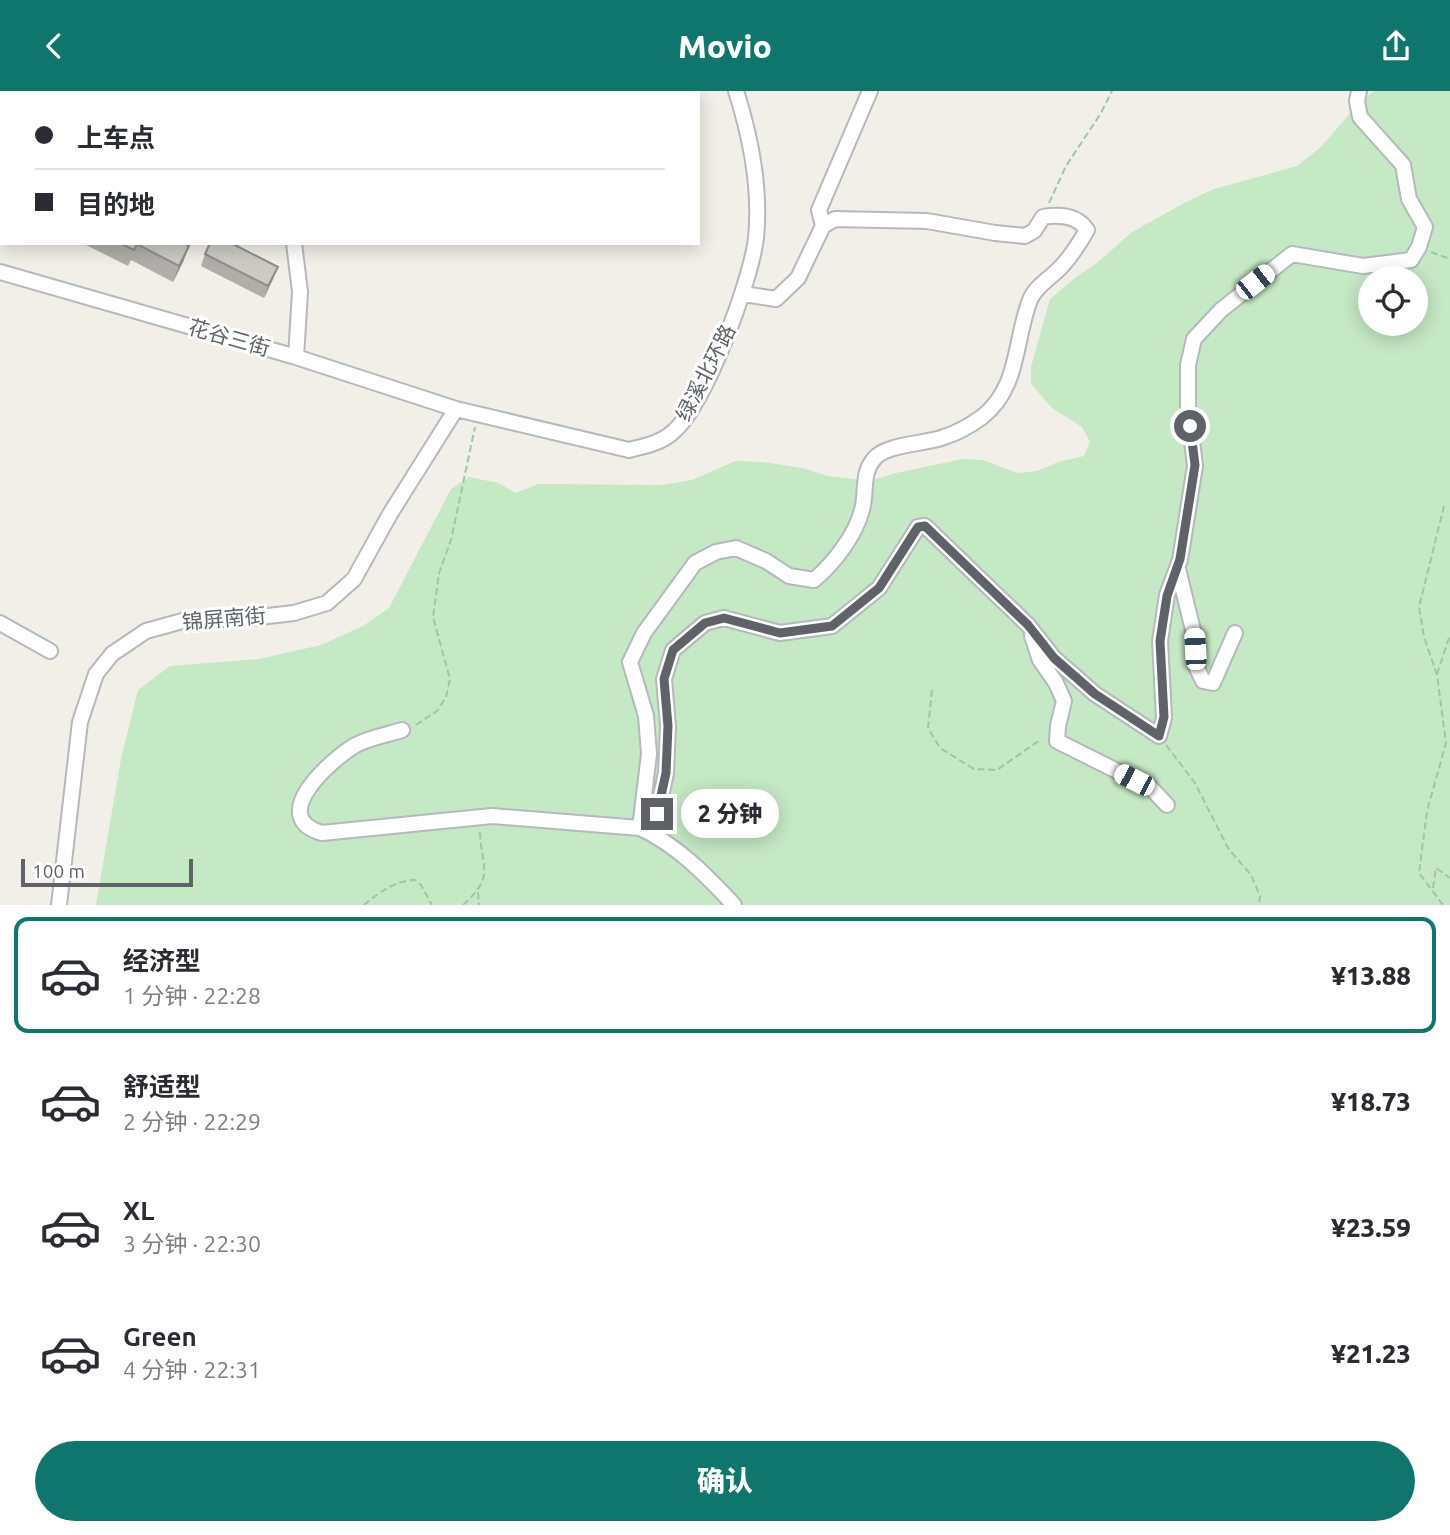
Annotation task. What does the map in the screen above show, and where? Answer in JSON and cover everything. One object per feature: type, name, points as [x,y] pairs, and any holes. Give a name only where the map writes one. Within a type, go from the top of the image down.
[{"type":"street","name":"绿溪北环路","points":[[456,409],[629,450],[653,444],[672,434],[684,421],[704,384],[743,294],[756,237],[757,186],[747,127],[736,91]]},
{"type":"street","points":[[823,226],[820,210],[870,91]]},
{"type":"street","points":[[646,831],[666,773],[668,726],[664,679],[673,650],[705,623],[724,618],[780,633],[832,626],[879,588],[918,527],[925,526],[1028,625],[1054,658],[1095,694],[1159,736],[1164,717],[1160,641],[1167,596],[1178,569],[1195,465],[1188,393],[1188,366],[1194,339],[1221,310],[1292,254],[1363,266],[1411,260],[1419,247],[1425,227],[1409,199],[1403,165],[1360,117],[1357,101],[1359,91]]},
{"type":"street","points":[[646,831],[646,716],[629,662],[645,633],[695,563],[716,552],[736,548],[789,576],[814,580],[838,555],[862,512],[863,485],[873,459],[886,450],[946,437],[983,417],[997,402],[1008,384],[1017,357],[1030,299],[1070,258],[1087,230],[1080,223],[1059,214],[1043,217],[1034,231],[1025,236],[927,221],[835,219],[823,226],[798,278],[776,299],[743,294]]},
{"type":"street","points":[[294,245],[300,292],[296,357]]},
{"type":"street","name":"花谷三街","points":[[0,272],[296,357],[456,409]]},
{"type":"street","name":"锦屏南街","points":[[59,905],[80,722],[96,674],[112,654],[146,631],[186,620],[251,618],[294,613],[327,603],[354,579],[390,514],[456,409]]},
{"type":"street","points":[[1178,569],[1194,634],[1195,664],[1203,681],[1213,683],[1236,633]]},
{"type":"street","points":[[0,623],[50,651]]},
{"type":"street","points":[[1028,625],[1040,660],[1056,683],[1064,701],[1057,741],[1151,788],[1167,805]]},
{"type":"street","points":[[402,730],[355,745],[313,781],[299,804],[305,824],[322,833],[484,817],[646,831],[706,875],[734,905]]},
{"type":"path","points":[[1043,217],[1066,166],[1101,113],[1112,91]]},
{"type":"path","points":[[1419,247],[1450,259]]},
{"type":"path","points":[[402,730],[422,722],[438,711],[446,697],[450,679],[433,617],[439,573],[451,540],[477,414]]},
{"type":"path","points":[[1443,905],[1419,873],[1427,811],[1446,743],[1437,675],[1424,637],[1419,607],[1444,506]]},
{"type":"path","points":[[1437,675],[1450,635]]},
{"type":"path","points":[[932,690],[928,728],[940,748],[974,769],[997,769],[1037,742],[1057,741]]},
{"type":"path","points":[[1159,736],[1195,783],[1228,848],[1251,875],[1261,896],[1259,905]]},
{"type":"path","points":[[479,905],[478,892],[486,871],[481,841],[484,817]]},
{"type":"path","points":[[1433,889],[1436,868],[1450,879]]},
{"type":"path","points":[[364,905],[377,893],[407,880],[415,880],[421,885],[432,905]]},
{"type":"path","points":[[463,905],[478,892]]},
{"type":"green space","points":[[1374,91],[1450,91],[1450,905],[96,905],[121,759],[138,690],[170,666],[259,659],[321,645],[363,626],[389,608],[451,489],[469,477],[498,483],[516,493],[538,484],[661,485],[692,480],[735,461],[763,462],[802,468],[828,476],[870,481],[963,459],[983,460],[1017,473],[1038,471],[1058,462],[1084,456],[1090,442],[1082,427],[1052,408],[1031,384],[1031,367],[1050,299],[1132,232],[1214,189],[1297,166],[1321,147],[1358,104]]},
{"type":"building","points":[[124,245],[136,245],[134,250]]},
{"type":"building","points":[[139,245],[189,246],[179,266]]},
{"type":"building","points":[[209,245],[235,245],[278,267],[268,286],[205,254]]},
{"type":"route","points":[[657,814],[666,773],[668,726],[664,679],[673,650],[705,623],[724,618],[780,633],[832,626],[879,588],[918,527],[925,526],[942,540],[1028,625],[1054,658],[1095,694],[1159,736],[1164,717],[1160,641],[1167,596],[1178,570],[1195,465],[1190,426]]}]
